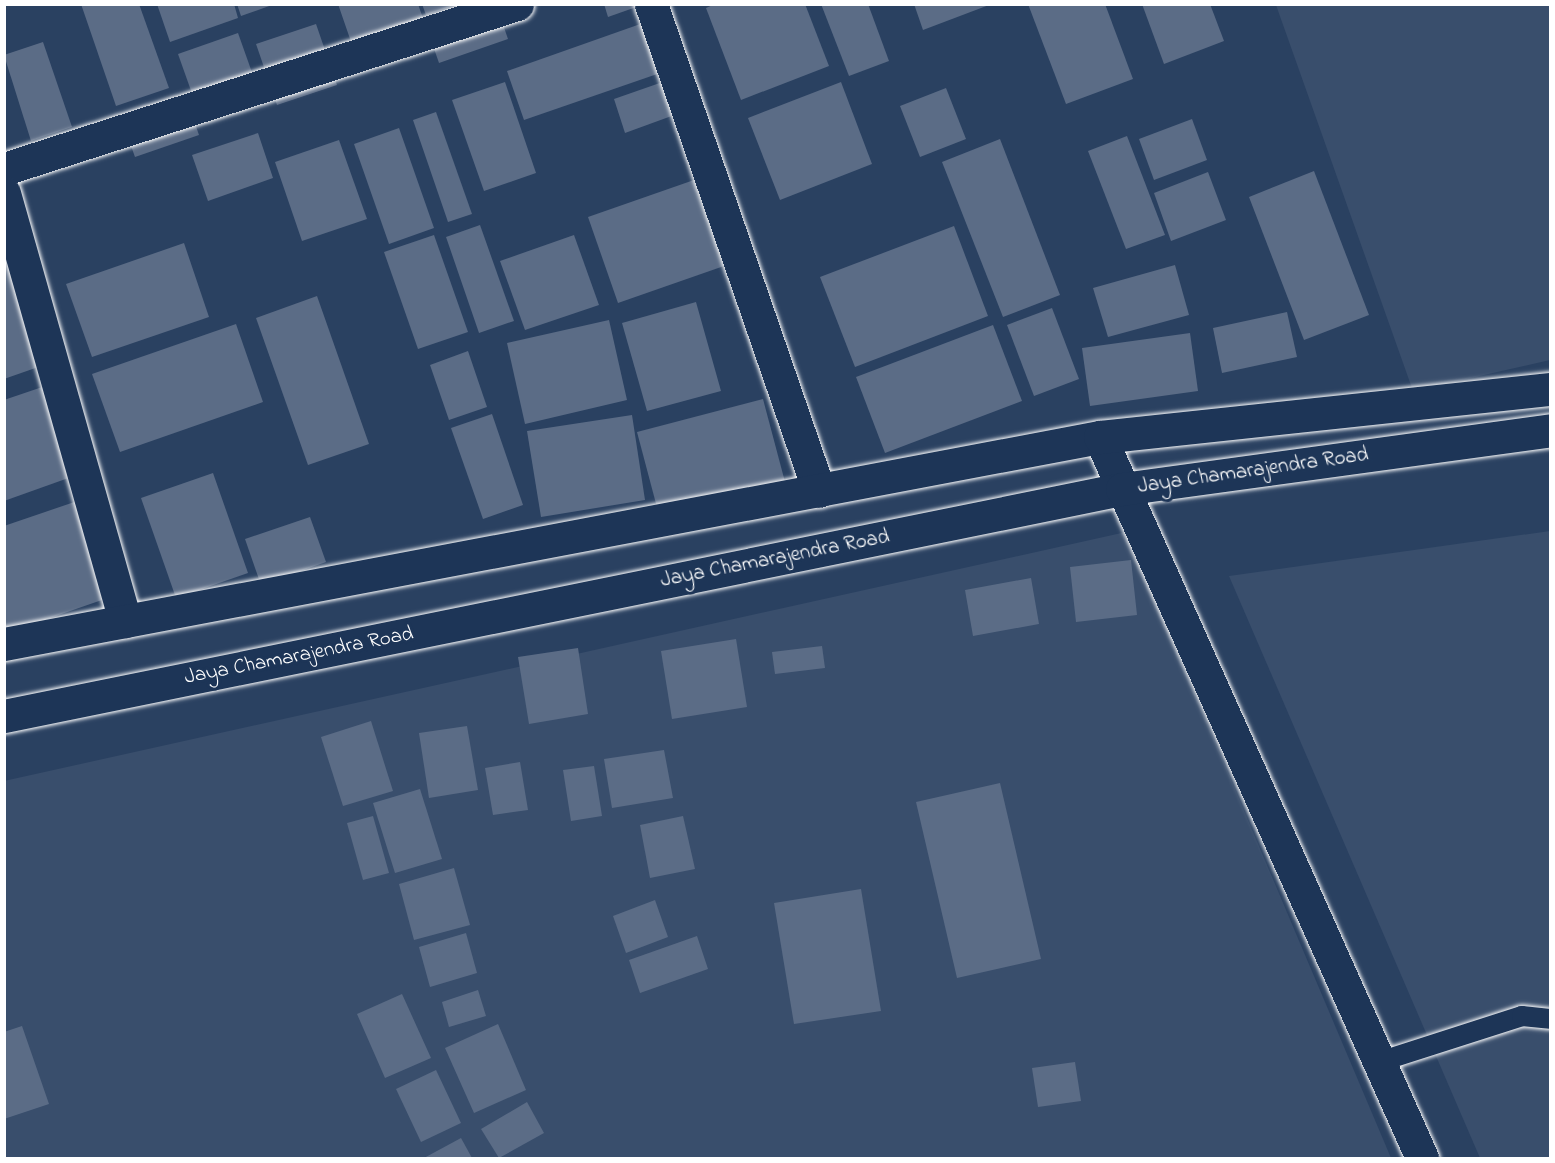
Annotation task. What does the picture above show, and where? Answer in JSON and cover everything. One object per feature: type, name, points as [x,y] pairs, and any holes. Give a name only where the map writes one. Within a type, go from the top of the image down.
[{"type":"main road","points":[[4,169],[517,4]]},
{"type":"main road","points":[[651,4],[819,491]]},
{"type":"main road","points":[[6,206],[125,621]]},
{"type":"main road","points":[[4,644],[1100,437],[1551,389]]},
{"type":"main road","name":"Jaya Chamarajendra Road","points":[[4,716],[1122,489],[1551,430]]},
{"type":"main road","points":[[1100,437],[1422,1158]]},
{"type":"lane","points":[[1379,1062],[1521,1016],[1551,1019]]},
{"type":"shaded area","points":[[1276,5],[1550,5],[1550,360],[1413,391]]},
{"type":"shaded area","points":[[1550,531],[1550,1158],[1480,1158],[1229,576]]},
{"type":"shaded area","points":[[1126,532],[1391,1158],[5,1158],[4,781]]},
{"type":"building","points":[[81,4],[139,4],[169,88],[116,106]]},
{"type":"building","points":[[157,4],[234,4],[238,18],[170,42]]},
{"type":"building","points":[[237,4],[272,4],[272,5],[241,16]]},
{"type":"building","points":[[338,4],[418,4],[426,27],[496,4],[508,39],[439,63],[430,37],[358,62]]},
{"type":"building","points":[[422,4],[456,4],[456,5],[426,15]]},
{"type":"building","points":[[604,4],[642,4],[642,5],[608,17]]},
{"type":"building","points":[[715,4],[805,4],[829,66],[741,100],[706,8]]},
{"type":"building","points":[[821,4],[868,4],[889,61],[849,76]]},
{"type":"building","points":[[914,4],[989,4],[989,5],[923,30]]},
{"type":"building","points":[[1028,4],[1105,4],[1133,79],[1066,104]]},
{"type":"building","points":[[1142,4],[1210,4],[1224,41],[1164,64]]},
{"type":"building","points":[[646,22],[663,72],[524,120],[507,71]]},
{"type":"building","points":[[316,24],[337,85],[277,105],[256,44]]},
{"type":"building","points":[[238,33],[260,95],[200,116],[178,54]]},
{"type":"building","points":[[43,42],[72,127],[31,141],[4,55]]},
{"type":"building","points":[[677,77],[688,110],[625,133],[614,99]]},
{"type":"building","points":[[505,82],[536,173],[484,191],[452,100]]},
{"type":"building","points":[[841,82],[872,164],[780,200],[748,118]]},
{"type":"building","points":[[946,88],[966,139],[920,157],[900,106]]},
{"type":"building","points":[[186,98],[199,135],[135,157],[122,121]]},
{"type":"building","points":[[436,112],[472,214],[448,222],[413,120]]},
{"type":"building","points":[[1192,119],[1207,160],[1154,180],[1139,139]]},
{"type":"building","points":[[399,128],[434,228],[389,244],[354,144]]},
{"type":"building","points":[[258,133],[273,178],[208,201],[192,155]]},
{"type":"building","points":[[1127,136],[1165,235],[1126,249],[1088,151]]},
{"type":"building","points":[[1000,139],[1060,295],[1003,317],[942,162]]},
{"type":"building","points":[[339,140],[367,219],[302,241],[275,162]]},
{"type":"building","points":[[1314,171],[1369,315],[1304,340],[1249,197]]},
{"type":"building","points":[[1208,172],[1226,220],[1171,241],[1154,193]]},
{"type":"building","points":[[694,180],[724,266],[618,303],[588,217]]},
{"type":"building","points":[[480,225],[514,321],[479,333],[446,237]]},
{"type":"building","points":[[954,226],[988,316],[855,367],[820,277]]},
{"type":"building","points":[[434,235],[468,332],[418,349],[384,252]]},
{"type":"building","points":[[574,235],[599,305],[525,330],[500,261]]},
{"type":"building","points":[[184,243],[209,317],[92,357],[66,284]]},
{"type":"building","points":[[4,255],[44,365],[4,379]]},
{"type":"building","points":[[1175,265],[1189,315],[1108,337],[1093,288]]},
{"type":"building","points":[[317,296],[369,444],[308,465],[256,318]]},
{"type":"building","points":[[696,302],[721,391],[647,411],[622,323]]},
{"type":"building","points":[[1052,308],[1079,379],[1034,396],[1007,325]]},
{"type":"building","points":[[1287,312],[1297,357],[1222,373],[1213,328]]},
{"type":"building","points":[[609,320],[627,400],[525,424],[507,343]]},
{"type":"building","points":[[236,324],[263,402],[120,452],[92,374]]},
{"type":"building","points":[[993,325],[1022,401],[885,453],[856,377]]},
{"type":"building","points":[[1190,333],[1198,391],[1090,406],[1082,348]]},
{"type":"building","points":[[468,351],[487,407],[449,420],[430,365]]},
{"type":"building","points":[[57,382],[88,471],[4,501],[4,400]]},
{"type":"building","points":[[763,399],[785,482],[659,515],[637,432]]},
{"type":"building","points":[[492,414],[523,505],[483,519],[451,428]]},
{"type":"building","points":[[632,415],[645,500],[541,517],[527,431]]},
{"type":"building","points":[[213,473],[248,573],[176,598],[141,498]]},
{"type":"building","points":[[89,497],[122,593],[4,634],[4,526]]},
{"type":"building","points":[[310,517],[326,562],[261,585],[245,539]]},
{"type":"building","points":[[1131,560],[1137,615],[1076,622],[1070,567]]},
{"type":"building","points":[[1031,578],[1039,624],[973,636],[965,590]]},
{"type":"building","points":[[736,639],[747,707],[672,719],[661,651]]},
{"type":"building","points":[[822,646],[825,668],[775,674],[772,652]]},
{"type":"building","points":[[578,648],[588,714],[529,724],[518,657]]},
{"type":"building","points":[[371,721],[393,791],[343,806],[321,737]]},
{"type":"building","points":[[467,726],[478,790],[429,798],[419,733]]},
{"type":"building","points":[[664,750],[673,798],[612,808],[604,759]]},
{"type":"building","points":[[520,762],[528,810],[493,815],[485,768]]},
{"type":"building","points":[[594,766],[602,816],[571,821],[563,770]]},
{"type":"building","points":[[1000,783],[1041,959],[957,978],[916,802]]},
{"type":"building","points":[[420,789],[442,859],[395,873],[373,803]]},
{"type":"building","points":[[373,816],[389,873],[363,880],[347,823]]},
{"type":"building","points":[[683,816],[695,869],[650,878],[640,825]]},
{"type":"building","points":[[454,868],[470,925],[414,940],[399,884]]},
{"type":"building","points":[[861,889],[881,1011],[794,1024],[774,903]]},
{"type":"building","points":[[655,900],[668,937],[626,953],[613,916]]},
{"type":"building","points":[[466,933],[477,973],[430,987],[419,947]]},
{"type":"building","points":[[697,936],[708,969],[640,993],[629,960]]},
{"type":"building","points":[[478,990],[486,1016],[449,1027],[442,1002]]},
{"type":"building","points":[[402,994],[431,1058],[385,1078],[357,1014]]},
{"type":"building","points":[[498,1024],[526,1090],[474,1113],[445,1048]]},
{"type":"building","points":[[22,1026],[49,1104],[4,1119],[4,1032]]},
{"type":"building","points":[[1075,1062],[1081,1101],[1038,1107],[1032,1068]]},
{"type":"building","points":[[436,1070],[461,1123],[421,1142],[396,1089]]},
{"type":"building","points":[[527,1102],[544,1133],[499,1158],[481,1129]]},
{"type":"building","points":[[461,1138],[472,1158],[424,1158]]}]
